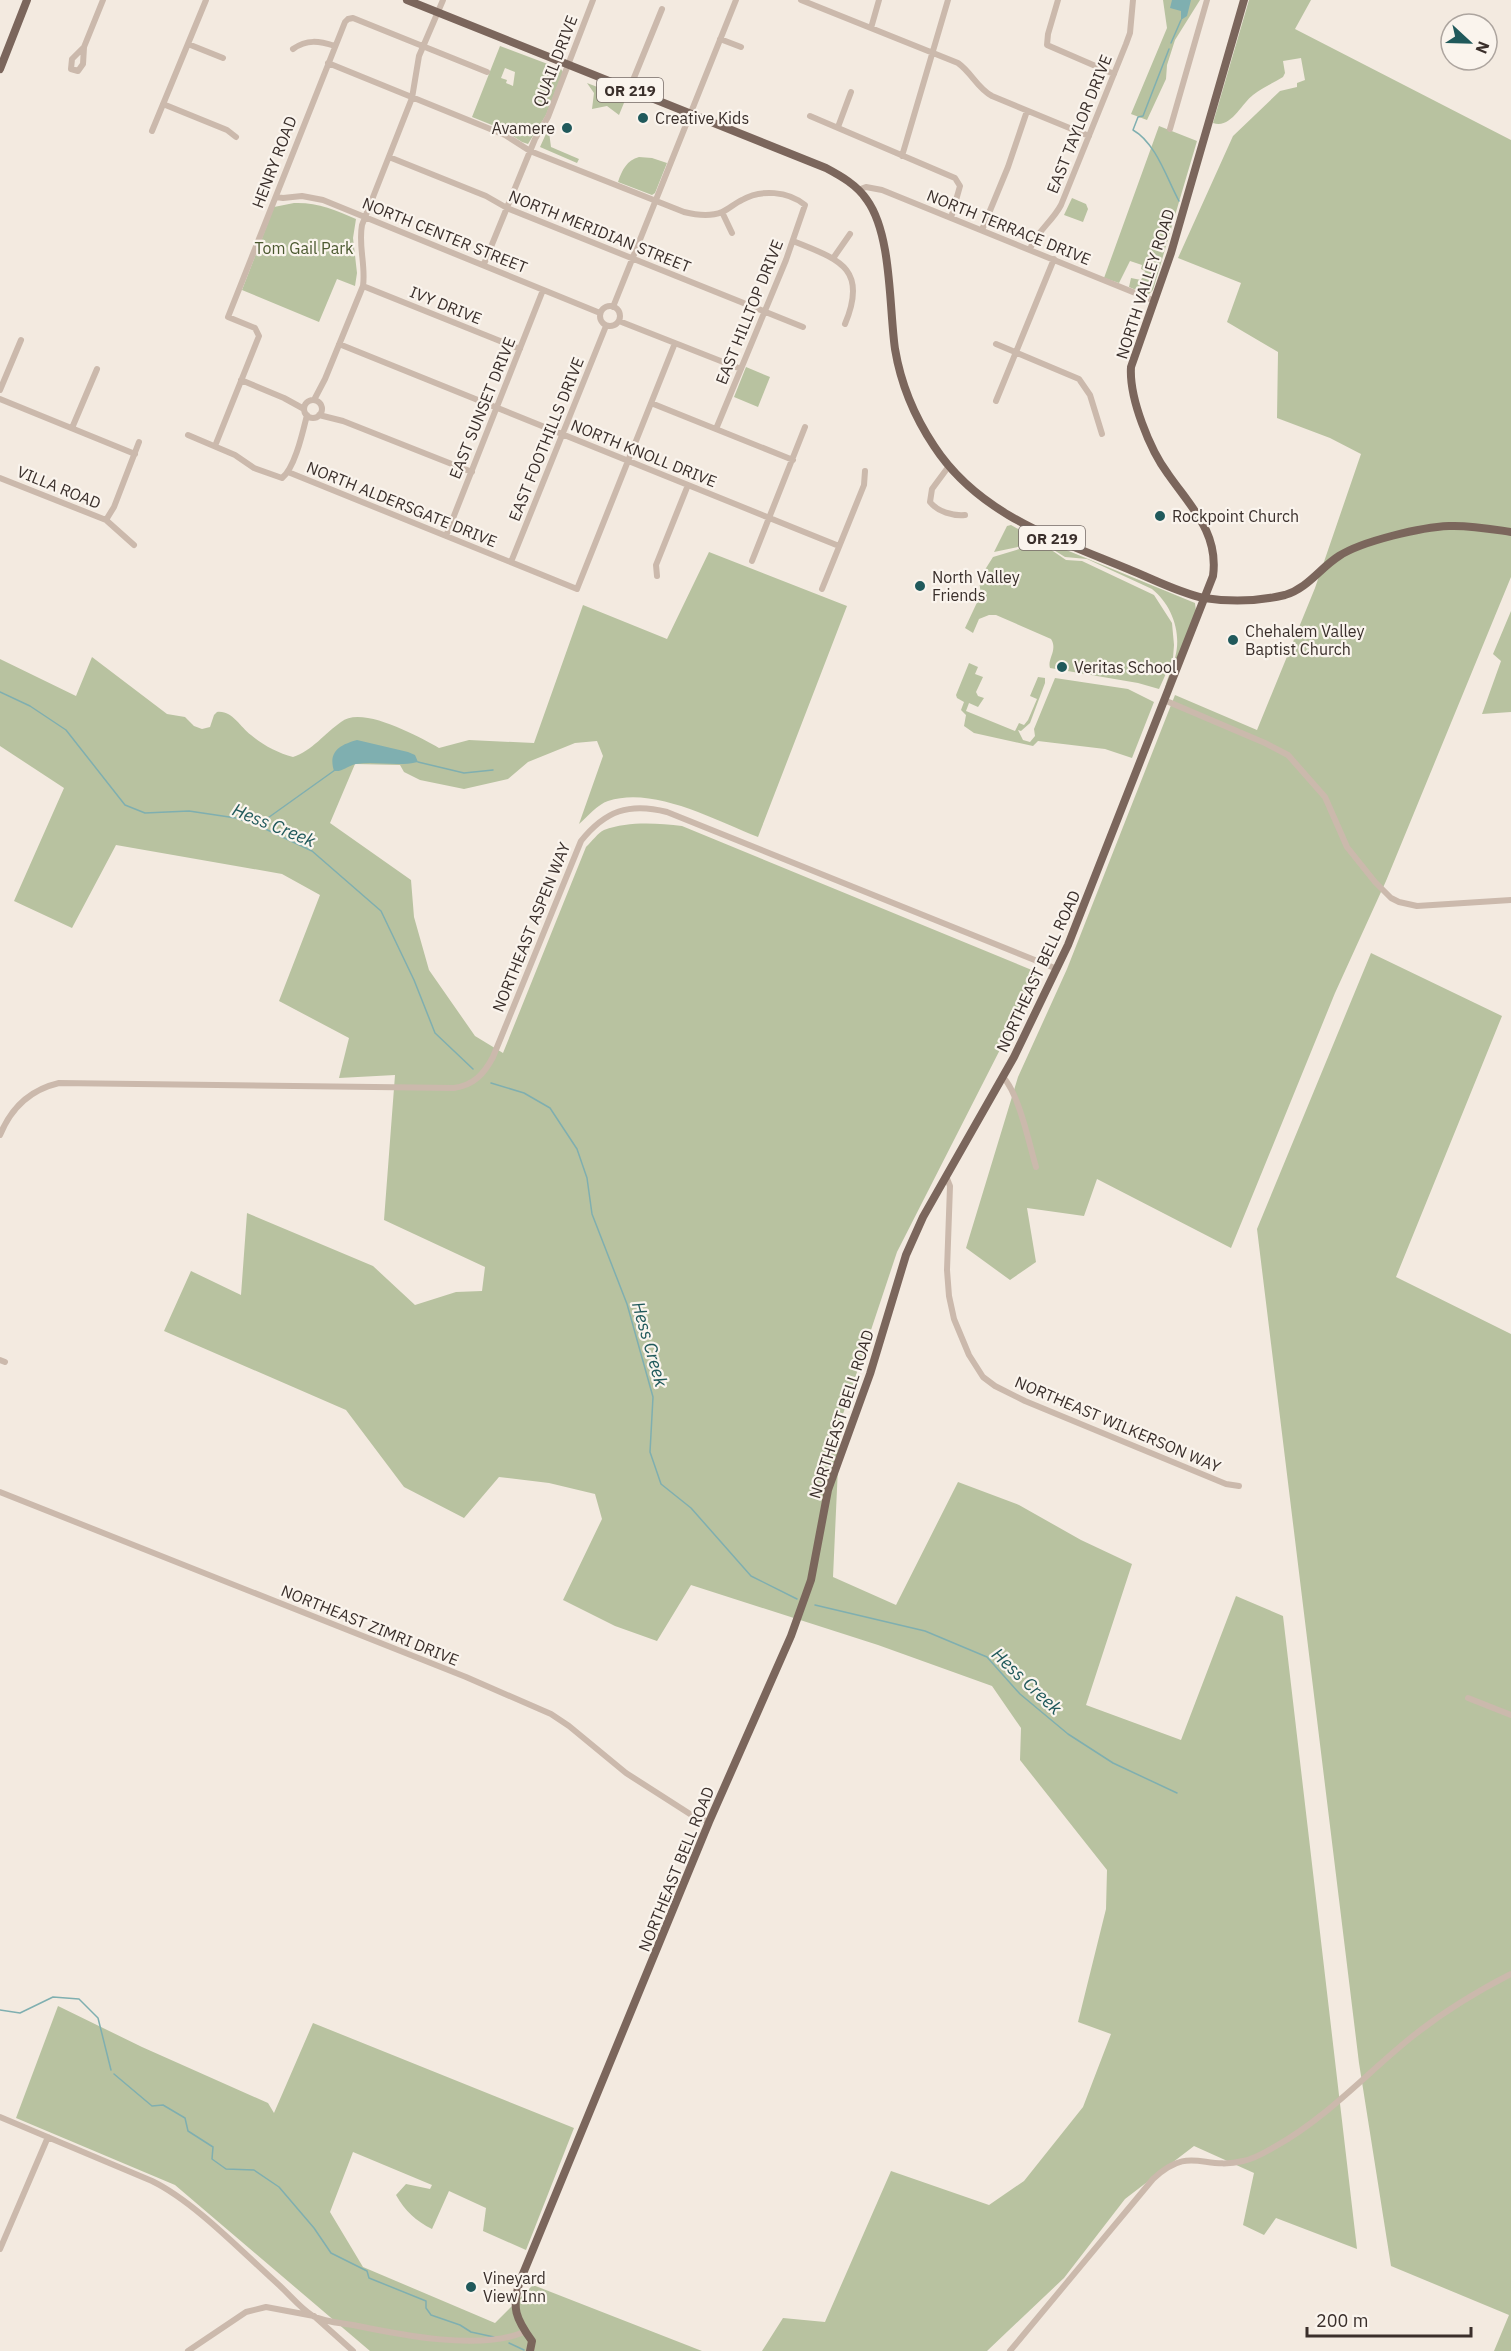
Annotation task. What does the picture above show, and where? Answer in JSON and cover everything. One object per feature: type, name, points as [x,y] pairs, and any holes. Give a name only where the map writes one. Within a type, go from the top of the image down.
[{"type":"main road","points":[[0,69],[27,0]]},
{"type":"main road","name":"OR 219","points":[[407,0],[826,168],[847,180],[873,209],[882,238],[895,348],[904,387],[920,423],[949,466],[981,498],[1022,524],[1205,598],[1228,600],[1258,599],[1288,594],[1305,585],[1339,556],[1351,550],[1435,527],[1467,526],[1511,532]]},
{"type":"main road","name":"NORTH VALLEY ROAD","points":[[1205,598],[1213,576],[1212,545],[1199,515],[1167,473],[1153,446],[1132,384],[1131,367],[1171,253],[1244,0]]},
{"type":"main road","name":"NORTHEAST BELL ROAD","points":[[530,2351],[532,2341],[524,2332],[516,2311],[515,2301],[520,2280],[709,1822],[806,1597],[828,1490],[870,1374],[897,1280],[916,1230],[1004,1077],[1058,969],[1205,598]]},
{"type":"street","points":[[84,47],[103,0]]},
{"type":"street","points":[[152,131],[206,0]]},
{"type":"street","points":[[288,472],[363,286],[364,271],[360,236],[365,216],[412,98],[419,56],[443,0]]},
{"type":"street","name":"QUAIL DRIVE","points":[[484,264],[530,151],[548,117],[593,0]]},
{"type":"street","points":[[614,307],[736,0]]},
{"type":"street","points":[[871,28],[879,0]]},
{"type":"street","points":[[903,156],[948,0]]},
{"type":"street","points":[[1058,0],[1047,45],[1114,74]]},
{"type":"street","name":"EAST TAYLOR DRIVE","points":[[1030,249],[1039,232],[1055,216],[1061,205],[1130,33],[1133,0]]},
{"type":"street","points":[[1170,129],[1207,0]]},
{"type":"street","points":[[806,1],[958,63],[968,70],[983,92],[1089,136]]},
{"type":"street","points":[[629,90],[662,9]]},
{"type":"street","name":"HENRY ROAD","points":[[242,380],[259,336],[255,328],[228,317],[328,63],[348,19],[353,18],[423,46]]},
{"type":"street","points":[[720,39],[741,47]]},
{"type":"street","points":[[293,49],[304,42],[311,41],[321,41],[335,46]]},
{"type":"street","points":[[188,44],[223,58]]},
{"type":"street","points":[[423,46],[487,72]]},
{"type":"street","points":[[328,63],[505,135],[530,151],[656,201],[693,214],[722,212],[732,233]]},
{"type":"street","points":[[838,127],[851,92]]},
{"type":"street","points":[[163,104],[227,130],[236,137]]},
{"type":"street","points":[[982,230],[1008,167],[1027,111]]},
{"type":"street","points":[[810,116],[959,181],[959,191],[951,218]]},
{"type":"street","name":"NORTH MERIDIAN STREET","points":[[388,157],[486,196],[507,208],[803,327]]},
{"type":"street","name":"NORTH TERRACE DRIVE","points":[[858,190],[873,187],[1150,298]]},
{"type":"street","name":"EAST HILLTOP DRIVE","points":[[716,429],[765,312],[805,204],[786,195],[765,193],[744,198],[722,212]]},
{"type":"street","name":"NORTH CENTER STREET","points":[[276,197],[302,196],[323,200],[600,313]]},
{"type":"street","points":[[834,257],[850,234]]},
{"type":"street","points":[[793,241],[834,257],[843,264],[851,282],[853,302],[845,324]]},
{"type":"street","points":[[996,401],[1054,259]]},
{"type":"street","name":"IVY DRIVE","points":[[363,286],[520,349]]},
{"type":"street","name":"EAST SUNSET DRIVE","points":[[446,536],[543,290]]},
{"type":"street","points":[[607,307],[614,307],[620,314],[619,321],[615,325],[606,326],[601,322],[600,313],[607,307]]},
{"type":"street","points":[[619,321],[741,369]]},
{"type":"street","name":"EAST FOOTHILLS DRIVE","points":[[511,562],[606,326]]},
{"type":"street","points":[[0,390],[21,340]]},
{"type":"street","points":[[628,460],[675,343]]},
{"type":"street","name":"NORTH KNOLL DRIVE","points":[[339,344],[840,546]]},
{"type":"street","points":[[996,345],[1080,379],[1090,395],[1102,434]]},
{"type":"street","points":[[72,428],[97,369]]},
{"type":"street","points":[[215,446],[242,380],[472,472]]},
{"type":"street","points":[[0,399],[135,454]]},
{"type":"street","points":[[651,403],[793,460]]},
{"type":"street","points":[[752,561],[806,428]]},
{"type":"street","name":"NORTH ALDERSGATE DRIVE","points":[[189,435],[236,455],[254,468],[276,477],[282,478],[288,472],[577,589],[628,460]]},
{"type":"street","points":[[106,520],[114,507],[139,442]]},
{"type":"street","points":[[949,466],[932,489],[930,502],[935,508],[953,515],[965,515]]},
{"type":"street","points":[[822,590],[864,485],[865,471]]},
{"type":"street","name":"VILLA ROAD","points":[[0,478],[106,520],[134,545]]},
{"type":"street","points":[[657,576],[656,565],[688,485]]},
{"type":"street","points":[[1164,700],[1265,742],[1288,755],[1325,797],[1347,847],[1391,898],[1409,906],[1511,900]]},
{"type":"street","name":"NORTHEAST ASPEN WAY","points":[[0,1135],[12,1111],[26,1097],[47,1085],[72,1082],[454,1088],[473,1082],[482,1076],[493,1057],[581,841],[604,818],[630,808],[653,808],[667,812],[1058,969]]},
{"type":"street","points":[[1004,1077],[1009,1083],[1036,1167]]},
{"type":"street","name":"NORTHEAST WILKERSON WAY","points":[[946,1176],[950,1186],[947,1218],[949,1296],[954,1319],[969,1355],[983,1377],[995,1386],[1025,1401],[1226,1484],[1239,1486]]},
{"type":"street","name":"NORTHEAST ZIMRI DRIVE","points":[[0,1492],[544,1710],[569,1726],[626,1773],[690,1814],[709,1822]]},
{"type":"street","points":[[1468,1698],[1511,1716]]},
{"type":"street","points":[[1010,2351],[1153,2179],[1166,2167],[1183,2160],[1243,2162],[1278,2145],[1325,2112],[1437,2018],[1468,1997],[1511,1974]]},
{"type":"street","points":[[0,2117],[152,2181],[177,2196],[353,2351]]},
{"type":"street","points":[[0,2249],[48,2137]]},
{"type":"street","points":[[188,2351],[234,2319],[255,2308],[272,2308],[424,2339],[491,2342],[506,2340],[524,2332]]},
{"type":"green space","points":[[1163,0],[1200,0],[1175,40],[1167,65],[1166,79],[1147,120],[1131,114],[1167,28]]},
{"type":"green space","points":[[1249,0],[1311,0],[1295,29],[1511,140],[1511,577],[1386,881],[1335,993],[1231,1248],[1097,1179],[1084,1216],[1027,1208],[1036,1262],[1010,1280],[966,1248],[1018,1077],[1067,969],[1175,695],[1257,730],[1315,588],[1361,454],[1330,438],[1277,418],[1278,352],[1227,322],[1241,283],[1178,258],[1233,136],[1280,91],[1297,87],[1297,83],[1305,80],[1301,58],[1283,61],[1285,73],[1283,77],[1253,95],[1230,119],[1219,124],[1213,123]]},
{"type":"green space","points":[[500,46],[561,69],[563,72],[546,115],[528,144],[502,129],[472,117]],"holes":[[[505,68],[515,72],[513,86],[501,78]]]},
{"type":"green space","points":[[587,83],[626,98],[619,115],[607,106],[592,109],[594,93]]},
{"type":"green space","points":[[550,125],[553,130],[549,132],[551,147],[579,159],[577,163],[540,147]]},
{"type":"green space","points":[[1159,126],[1197,141],[1153,290],[1148,295],[1129,287],[1131,278],[1141,280],[1145,271],[1141,269],[1142,265],[1130,261],[1119,283],[1104,278]]},
{"type":"green space","points":[[639,157],[667,163],[655,193],[652,195],[618,182],[621,173],[631,160]]},
{"type":"green space","points":[[1072,198],[1086,204],[1088,209],[1083,222],[1064,215]]},
{"type":"green space","name":"Tom Gail Park","points":[[294,203],[318,205],[356,219],[353,238],[357,273],[355,286],[337,279],[319,322],[242,290],[274,207]]},
{"type":"green space","points":[[746,367],[770,377],[758,407],[734,397]]},
{"type":"green space","points":[[1011,525],[1025,533],[1195,603],[1196,611],[1165,689],[1175,658],[1177,639],[1174,620],[1159,596],[1152,589],[1087,559],[1065,557],[1041,542],[994,552],[1007,526]]},
{"type":"green space","points":[[1036,544],[1047,547],[1066,560],[1082,561],[1154,595],[1172,623],[1174,645],[1173,658],[1159,689],[1138,683],[1050,668],[1053,651],[1051,639],[996,615],[979,619],[973,633],[965,628],[981,594],[979,581],[993,557]]},
{"type":"green space","points":[[709,552],[847,606],[758,837],[684,807],[645,798],[608,801],[579,824],[603,756],[597,741],[575,743],[528,762],[508,779],[464,789],[420,780],[404,772],[400,765],[355,764],[330,823],[411,880],[414,917],[429,970],[475,1036],[503,1053],[586,847],[604,830],[623,825],[682,826],[1039,973],[897,1252],[840,1423],[833,1577],[896,1605],[958,1482],[1019,1505],[1081,1540],[1132,1564],[1086,1705],[1181,1740],[1236,1596],[1283,1616],[1357,2249],[1276,2218],[1264,2235],[1243,2225],[1254,2173],[1194,2146],[1125,2199],[1064,2278],[987,2351],[762,2351],[783,2318],[825,2322],[891,2171],[989,2205],[1024,2181],[1083,2107],[1111,2034],[1078,2022],[1106,1909],[1107,1870],[1020,1760],[1021,1728],[992,1686],[878,1645],[691,1585],[657,1641],[615,1626],[563,1600],[602,1519],[595,1494],[549,1483],[499,1477],[464,1518],[404,1487],[346,1410],[164,1331],[191,1271],[241,1295],[247,1213],[373,1266],[415,1305],[456,1292],[482,1291],[485,1267],[384,1220],[395,1075],[339,1078],[349,1038],[279,1001],[320,895],[282,874],[116,845],[72,928],[14,901],[64,788],[0,746],[0,659],[76,696],[92,657],[167,714],[185,717],[194,726],[202,729],[210,727],[214,715],[222,712],[261,742],[293,757],[306,751],[341,722],[350,718],[362,717],[390,724],[439,748],[469,740],[534,743],[583,605],[667,639]]},
{"type":"green space","points":[[1511,611],[1511,712],[1482,714],[1501,661],[1493,654]]},
{"type":"green space","points":[[969,663],[978,667],[975,674],[983,677],[976,692],[978,696],[984,698],[978,707],[969,703],[966,711],[1015,731],[1019,723],[1024,725],[1028,720],[1037,699],[1030,696],[1038,677],[1045,678],[1030,723],[1021,731],[1018,730],[1023,740],[1030,742],[1035,736],[1034,729],[1055,678],[1128,689],[1154,702],[1132,758],[1105,749],[1038,741],[1033,746],[974,733],[964,726],[966,715],[961,710],[964,702],[956,695]]},
{"type":"green space","points":[[1371,953],[1502,1016],[1396,1277],[1511,1334],[1511,2351],[1494,2351],[1509,2315],[1391,2266],[1359,2063],[1257,1229]]},
{"type":"green space","points":[[58,2006],[142,2047],[268,2103],[274,2113],[313,2023],[574,2128],[526,2250],[483,2231],[486,2208],[449,2191],[432,2229],[426,2226],[407,2211],[396,2195],[406,2184],[430,2189],[432,2185],[353,2152],[330,2212],[363,2267],[495,2323],[533,2285],[702,2351],[370,2351],[175,2185],[16,2118]]},
{"type":"water","points":[[1172,0],[1191,0],[1187,16],[1181,20],[1181,11],[1170,8]]},
{"type":"water","points":[[357,740],[408,752],[415,755],[418,762],[356,764],[340,771],[334,771],[333,759],[336,750]]},
{"type":"waterway","points":[[1171,43],[1181,20]]},
{"type":"waterway","points":[[1169,49],[1143,116],[1138,117],[1133,130],[1148,143],[1154,152],[1179,201]]},
{"type":"waterway","name":"Hess Creek","points":[[0,692],[30,706],[66,730],[125,805],[145,813],[189,811],[236,818],[257,825],[312,851],[381,911],[414,980],[435,1033],[473,1069]]},
{"type":"waterway","points":[[418,762],[464,773],[493,770]]},
{"type":"waterway","points":[[258,825],[335,770]]},
{"type":"waterway","name":"Hess Creek","points":[[491,1083],[524,1093],[550,1108],[577,1149],[587,1178],[592,1214],[627,1304],[653,1397],[650,1452],[661,1484],[691,1508],[751,1576],[797,1599]]},
{"type":"waterway","name":"Hess Creek","points":[[815,1605],[925,1631],[987,1657],[1020,1694],[1068,1734],[1113,1763],[1177,1793]]},
{"type":"waterway","points":[[0,2010],[20,2013],[53,1997],[79,1999],[98,2018],[111,2070]]},
{"type":"waterway","points":[[114,2074],[152,2106],[163,2105],[185,2118],[188,2131],[213,2147],[212,2159],[226,2169],[254,2170],[279,2187],[314,2228],[331,2253],[367,2271],[369,2278],[426,2301],[426,2308],[431,2315],[460,2325],[471,2332],[494,2337]]},
{"type":"waterway","points":[[509,2343],[524,2350]]},
{"type":"place","name":"Creative Kids","points":[[643,118]]},
{"type":"place","name":"Avamere","points":[[567,128]]},
{"type":"place","name":"Rockpoint Church","points":[[1160,516]]},
{"type":"place","name":"North Valley Friends","points":[[920,586]]},
{"type":"place","name":"Chehalem Valley Baptist Church","points":[[1233,640]]},
{"type":"place","name":"Veritas School","points":[[1062,667]]},
{"type":"place","name":"Vineyard View Inn","points":[[471,2287]]}]
